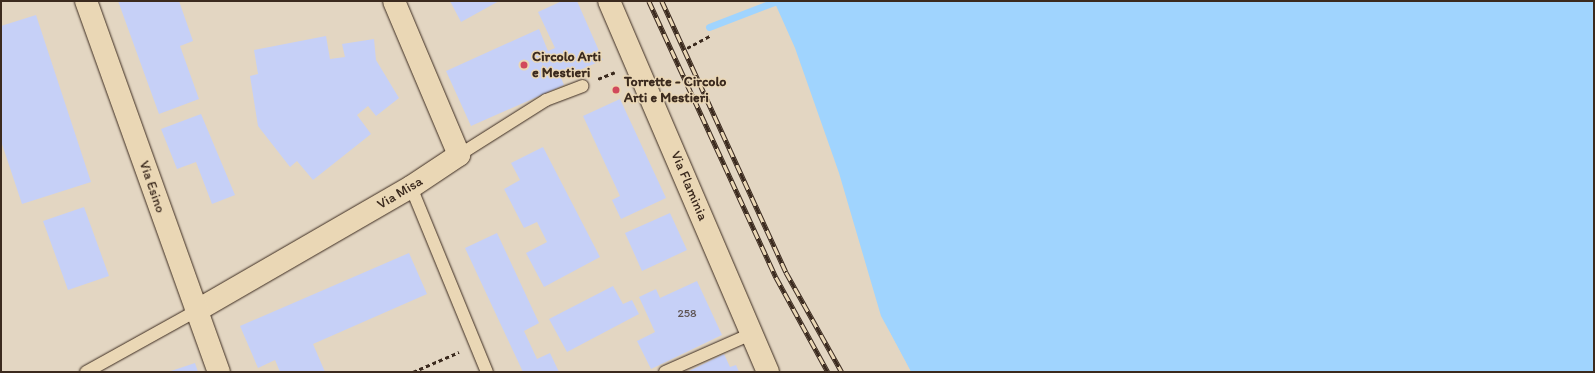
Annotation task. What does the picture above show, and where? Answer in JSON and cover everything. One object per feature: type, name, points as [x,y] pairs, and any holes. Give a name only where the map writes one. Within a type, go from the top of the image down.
[{"type":"street","name":"Via Esino","points":[[86,1],[219,372]]},
{"type":"street","points":[[394,1],[459,155]]},
{"type":"street","name":"Via Flaminia","points":[[609,1],[768,372]]},
{"type":"street","name":"Via Misa","points":[[196,311],[412,187],[459,155]]},
{"type":"lane","points":[[459,155],[546,100],[582,86]]},
{"type":"lane","points":[[412,187],[487,372]]},
{"type":"lane","points":[[86,372],[196,311]]},
{"type":"lane","points":[[665,372],[752,334]]},
{"type":"path","points":[[687,48],[711,35]]},
{"type":"path","points":[[582,86],[636,63]]},
{"type":"path","points":[[412,372],[476,345]]},
{"type":"water","points":[[774,1],[1594,1],[1594,372],[911,372],[881,316],[839,173],[795,48]]},
{"type":"pier","points":[[881,316],[911,372],[909,372]]},
{"type":"building","points":[[118,1],[179,1],[193,41],[180,46],[199,99],[159,114]]},
{"type":"building","points":[[450,1],[499,1],[461,22]]},
{"type":"building","name":"Circolo Arti e Mestieri","points":[[562,1],[577,1],[603,60],[561,78],[564,85],[471,126],[446,71],[539,29],[548,51],[555,48],[538,12]]},
{"type":"building","points":[[36,15],[91,182],[22,204],[1,141],[1,26]]},
{"type":"building","points":[[326,36],[330,59],[345,57],[342,44],[374,39],[376,60],[399,98],[376,116],[368,106],[357,115],[371,134],[313,180],[297,161],[290,167],[258,126],[250,76],[258,74],[254,50]]},
{"type":"building","points":[[620,99],[666,198],[621,219],[612,200],[620,196],[583,116]]},
{"type":"building","points":[[201,114],[235,195],[212,204],[196,162],[177,169],[161,129]]},
{"type":"building","points":[[543,147],[600,257],[544,287],[526,253],[547,242],[537,222],[524,228],[504,189],[520,180],[511,163]]},
{"type":"building","points":[[84,207],[109,276],[68,290],[43,221]]},
{"type":"building","points":[[670,213],[687,250],[642,271],[625,233]]},
{"type":"building","points":[[497,233],[539,323],[524,331],[537,359],[550,353],[559,372],[523,372],[465,248]]},
{"type":"building","points":[[409,253],[427,294],[313,344],[325,372],[280,372],[275,360],[258,368],[240,326]]},
{"type":"building","points":[[697,281],[722,335],[651,369],[637,341],[655,332],[639,297],[656,289],[660,298]]},
{"type":"building","points":[[613,286],[623,304],[632,300],[639,314],[567,352],[549,319]]},
{"type":"building","points":[[724,354],[730,367],[736,365],[739,372],[687,372]]},
{"type":"building","points":[[195,363],[198,372],[168,372]]},
{"type":"waterway","points":[[709,27],[774,2]]},
{"type":"railway","points":[[649,1],[776,277],[828,372]]},
{"type":"railway","points":[[662,1],[786,272],[842,372]]},
{"type":"place","name":"Circolo Arti e Mestieri","points":[[524,65]]},
{"type":"place","name":"Torrette - Circolo Arti e Mestieri","points":[[616,90]]}]
